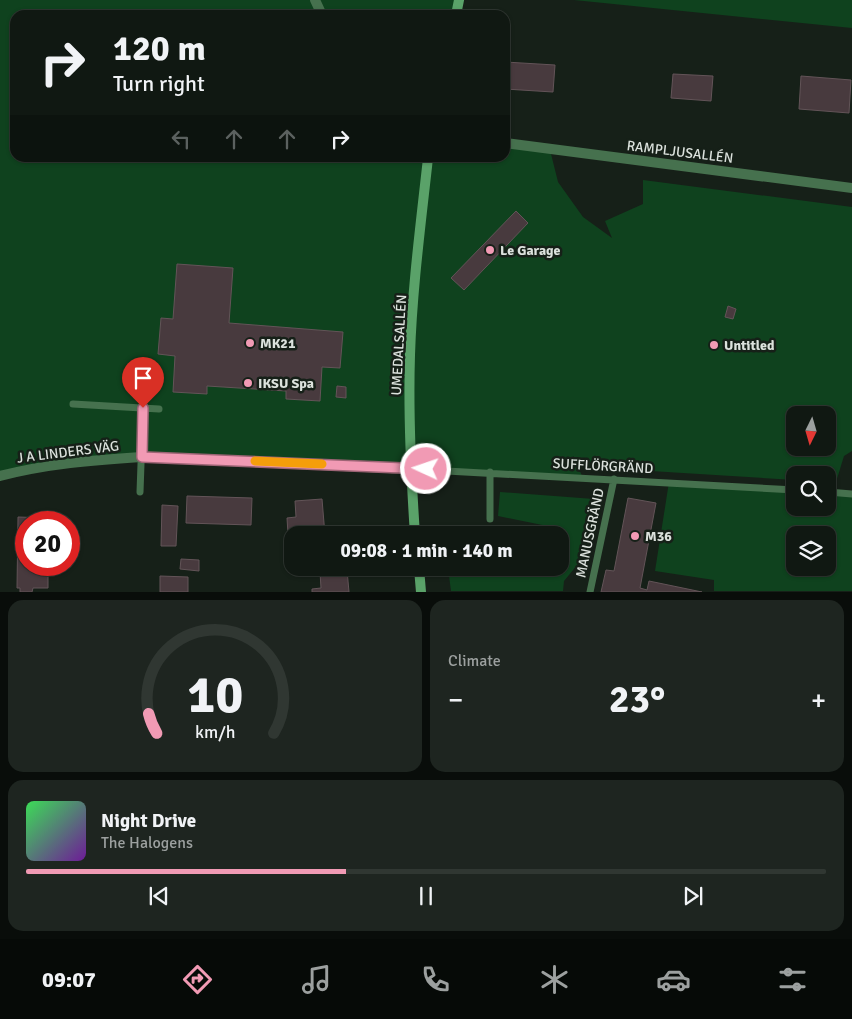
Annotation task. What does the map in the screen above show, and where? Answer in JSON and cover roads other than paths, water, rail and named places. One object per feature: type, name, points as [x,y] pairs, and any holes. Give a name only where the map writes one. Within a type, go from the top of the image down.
[{"type":"street","name":"RAMPLJUSALLÉN","points":[[510,144],[852,188]]},
{"type":"street","name":"UMEDALSALLÉN","points":[[414,526],[410,469],[410,354],[428,162]]},
{"type":"street","name":"J A LINDERS VÄG","points":[[0,476],[25,470],[101,460],[142,457],[410,469]]},
{"type":"street","points":[[419,576],[421,592]]},
{"type":"lane","points":[[73,404],[159,409]]},
{"type":"lane","points":[[140,492],[143,408]]},
{"type":"lane","name":"SUFFLÖRGRÄND","points":[[410,469],[786,490]]},
{"type":"lane","points":[[490,472],[490,519]]},
{"type":"lane","name":"MANUSGRÄND","points":[[590,592],[614,480]]},
{"type":"lane","points":[[836,493],[852,495]]},
{"type":"place","name":"Le Garage","points":[[490,250]]},
{"type":"place","name":"MK21","points":[[250,343]]},
{"type":"place","name":"Untitled","points":[[714,345]]},
{"type":"place","name":"IKSU Spa","points":[[248,383]]},
{"type":"place","name":"M36","points":[[635,536]]}]
